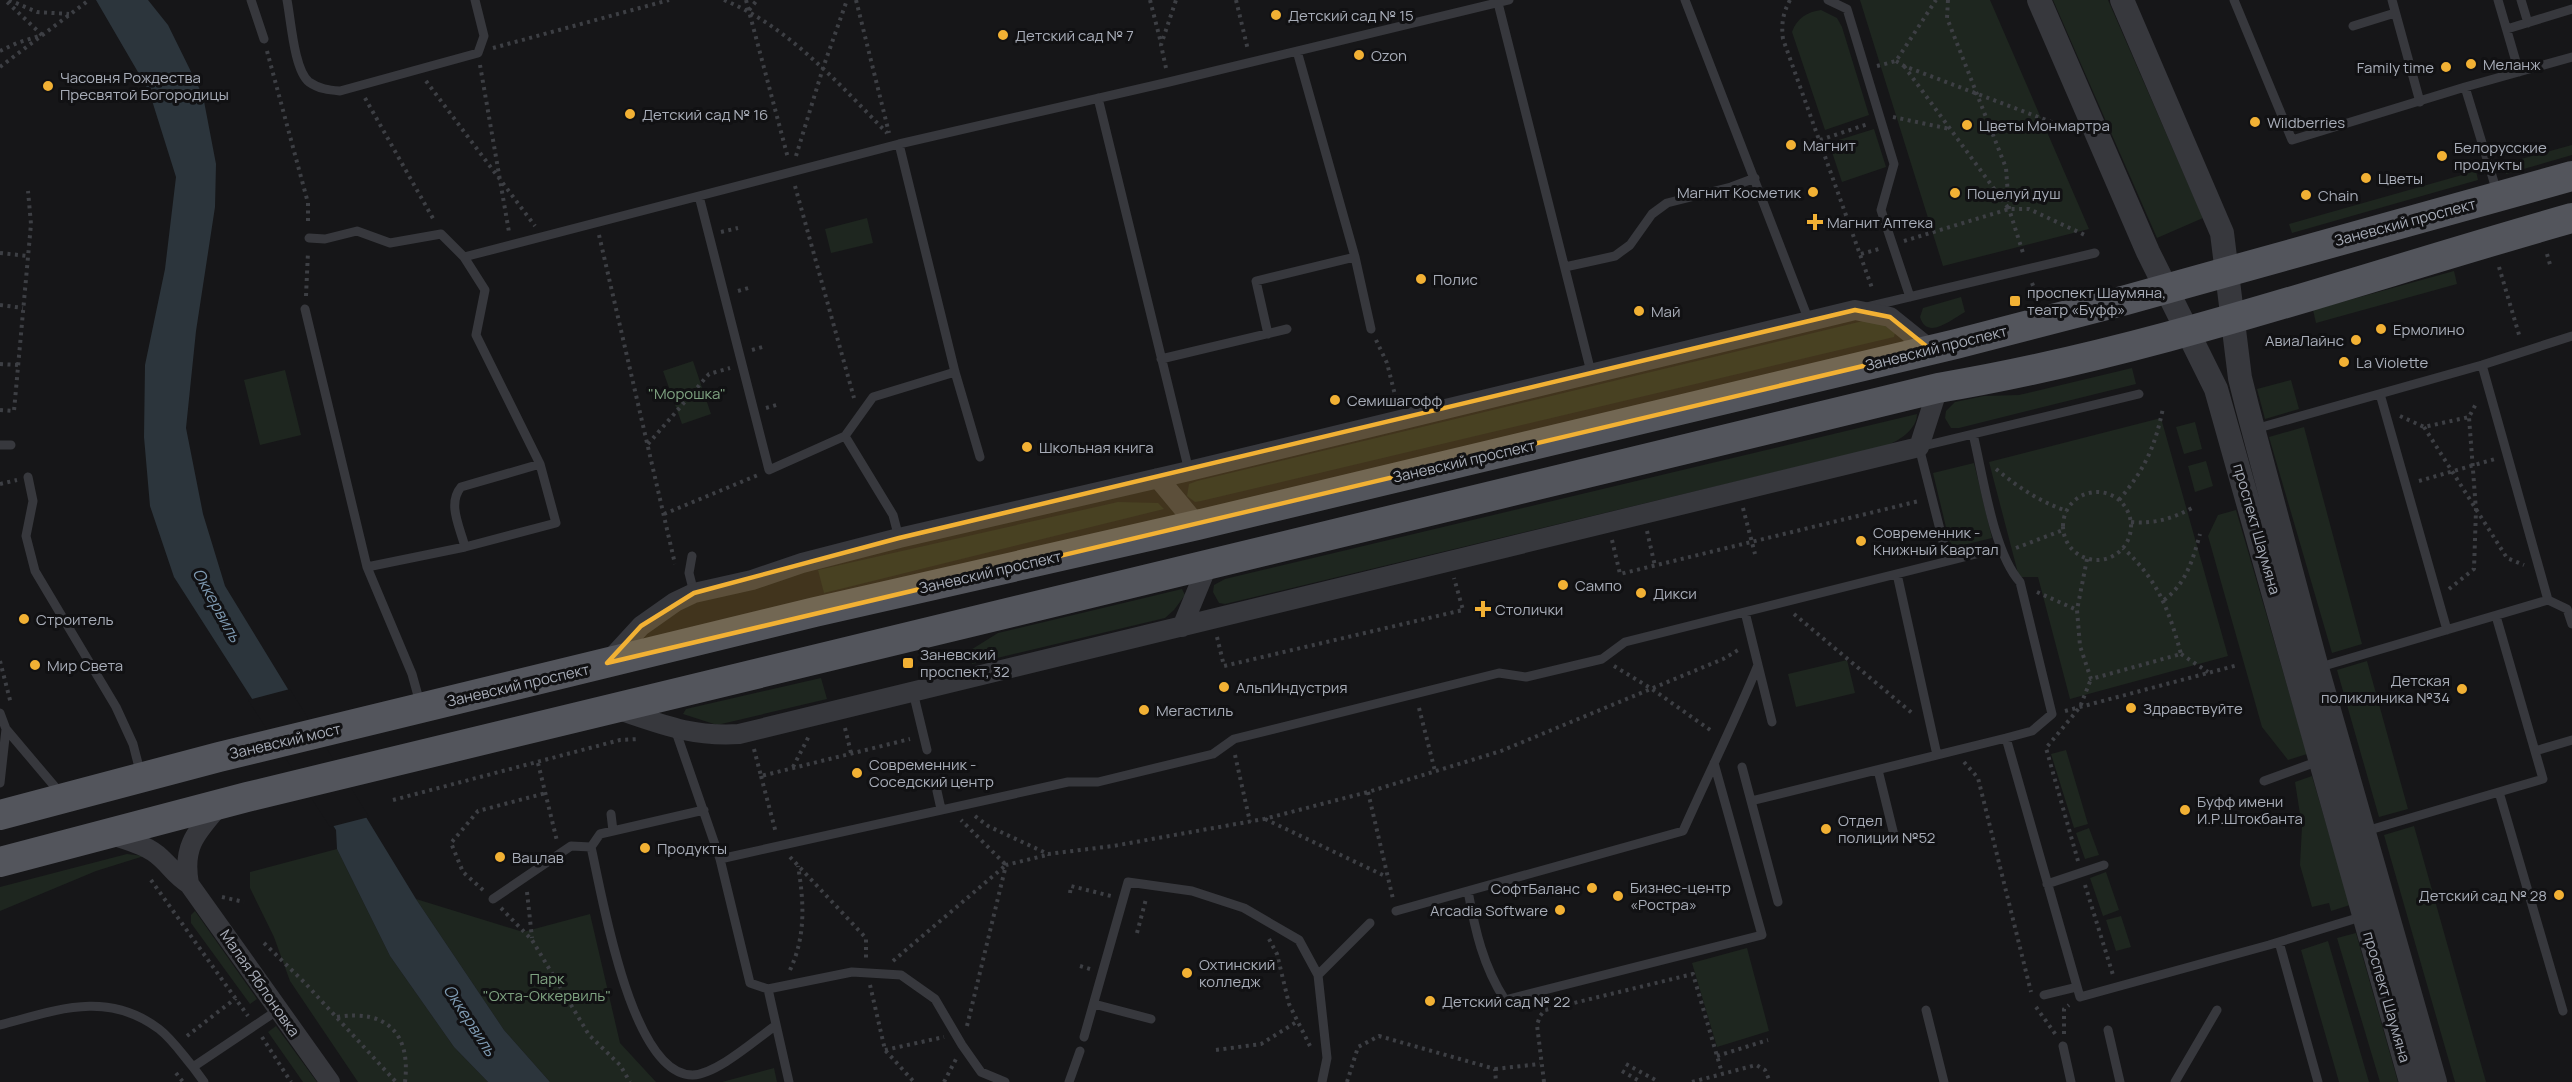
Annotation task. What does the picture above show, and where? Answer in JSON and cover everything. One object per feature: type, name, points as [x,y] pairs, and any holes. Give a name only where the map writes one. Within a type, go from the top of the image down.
[{"type":"main road","name":"Заневский проспект","points":[[350,726],[815,612],[1197,525],[1931,350],[2572,176]]},
{"type":"main road","points":[[0,862],[234,800],[1938,388],[1996,378],[2188,330],[2572,218]]},
{"type":"main road","name":"Заневский мост","points":[[141,777],[350,726]]},
{"type":"main road","points":[[0,815],[141,777]]},
{"type":"street","name":"проспект Шаумяна","points":[[2038,0],[2148,252],[2216,389],[2322,760],[2435,1082]]},
{"type":"street","name":"проспект Шаумяна","points":[[2122,0],[2222,233],[2240,378],[2317,668],[2364,831],[2375,913],[2411,1082]]},
{"type":"street","points":[[607,663],[641,626],[675,602],[694,593],[752,580],[802,563],[899,538],[1189,471],[1591,372],[1855,310],[1890,317],[1931,350]]},
{"type":"street","points":[[614,709],[674,729],[711,736],[739,734],[1739,492],[1919,447],[1938,388]]},
{"type":"street","points":[[1158,478],[1197,525]]},
{"type":"street","points":[[1182,627],[1208,564]]},
{"type":"street","points":[[189,884],[186,868],[190,844],[197,831],[234,800]]},
{"type":"street","name":"Малая Яблоновка","points":[[109,834],[153,852],[162,859],[172,873],[189,884],[330,1082]]},
{"type":"lane","points":[[251,0],[264,39]]},
{"type":"lane","points":[[287,0],[299,67],[307,81],[322,89],[340,92],[478,53],[484,36],[475,0]]},
{"type":"lane","points":[[464,257],[899,144],[1509,0]]},
{"type":"lane","points":[[1685,0],[1809,321]]},
{"type":"lane","points":[[1828,0],[1847,9],[1894,164],[1881,210],[1910,297]]},
{"type":"lane","points":[[2234,0],[2292,140],[2572,57]]},
{"type":"lane","points":[[2392,0],[2420,102]]},
{"type":"lane","points":[[2498,0],[2519,72]]},
{"type":"lane","points":[[2521,0],[2528,23]]},
{"type":"lane","points":[[1498,3],[1591,372]]},
{"type":"lane","points":[[2507,29],[2572,9]]},
{"type":"lane","points":[[2353,26],[2395,13]]},
{"type":"lane","points":[[1298,51],[1355,257],[1371,329]]},
{"type":"lane","points":[[2465,87],[2498,196]]},
{"type":"lane","points":[[1098,98],[1189,471]]},
{"type":"lane","points":[[899,144],[955,372],[980,457]]},
{"type":"lane","points":[[1565,267],[1615,256],[1630,245],[1652,214],[1667,203],[1731,187],[1755,178]]},
{"type":"lane","points":[[699,196],[770,470],[845,436],[873,397],[955,372]]},
{"type":"lane","points":[[309,238],[325,239],[357,231],[390,243],[441,234],[464,257],[485,290],[476,335],[540,464],[556,523],[465,547],[367,567]]},
{"type":"lane","points":[[1855,310],[2095,253]]},
{"type":"lane","points":[[1268,334],[1256,281],[1355,257]]},
{"type":"lane","points":[[305,309],[367,567],[412,674],[422,707]]},
{"type":"lane","points":[[1161,358],[1287,329]]},
{"type":"lane","points":[[2253,429],[2482,365],[2572,336]]},
{"type":"lane","points":[[2482,365],[2548,600]]},
{"type":"lane","points":[[1948,561],[1919,447],[2139,394]]},
{"type":"lane","points":[[2380,394],[2447,630]]},
{"type":"lane","points":[[1751,801],[2032,731],[2052,714],[2021,585],[2010,571],[2002,551],[1973,434]]},
{"type":"lane","points":[[845,436],[893,515],[899,538]]},
{"type":"lane","points":[[0,445],[11,445]]},
{"type":"lane","points":[[465,547],[453,504],[456,494],[462,487],[540,464]]},
{"type":"lane","points":[[28,477],[33,501],[26,536],[35,571],[116,707],[133,744],[141,777]]},
{"type":"lane","points":[[720,858],[1068,782],[1098,782],[1213,754],[1232,741],[1499,673],[1526,677],[1602,659],[1625,642],[1948,561],[2002,551]]},
{"type":"lane","points":[[692,556],[689,573],[694,593]]},
{"type":"lane","points":[[1897,574],[1937,755]]},
{"type":"lane","points":[[2317,668],[2548,600],[2567,609],[2572,624]]},
{"type":"lane","points":[[1745,612],[1772,722]]},
{"type":"lane","points":[[2364,831],[2543,779],[2496,616]]},
{"type":"lane","points":[[1396,910],[1683,831],[1758,665]]},
{"type":"lane","points":[[913,692],[927,750]]},
{"type":"lane","points":[[0,712],[6,729],[64,798]]},
{"type":"lane","points":[[0,783],[6,729]]},
{"type":"lane","points":[[674,729],[720,858],[750,983],[768,989],[852,972],[901,975],[935,999],[981,1072],[1005,1082]]},
{"type":"lane","points":[[2006,738],[2080,997],[2375,913]]},
{"type":"lane","points":[[2535,751],[2572,740]]},
{"type":"lane","points":[[2264,781],[2322,760]]},
{"type":"lane","points":[[1468,891],[1478,941],[1495,985],[1505,1000],[1762,935],[1714,763]]},
{"type":"lane","points":[[1742,767],[1778,902]]},
{"type":"lane","points":[[1878,770],[1894,835]]},
{"type":"lane","points":[[937,791],[945,808]]},
{"type":"lane","points":[[2499,792],[2563,1011]]},
{"type":"lane","points":[[704,810],[600,834],[591,847],[617,962],[643,1032],[657,1055],[674,1071],[692,1075],[708,1071],[775,1026]]},
{"type":"lane","points":[[611,814],[613,831]]},
{"type":"lane","points":[[493,899],[571,846],[591,847]]},
{"type":"lane","points":[[2047,884],[2104,865]]},
{"type":"lane","points":[[1084,1037],[1128,882],[1192,891],[1244,908],[1299,940],[1318,975],[1328,1059],[1322,1081]]},
{"type":"lane","points":[[1318,975],[1370,923]]},
{"type":"lane","points":[[2279,942],[2318,1082]]},
{"type":"lane","points":[[2044,995],[2077,987]]},
{"type":"lane","points":[[768,989],[789,1082]]},
{"type":"lane","points":[[1094,1004],[1151,1019]]},
{"type":"lane","points":[[0,1025],[63,1009],[108,1006],[125,1010],[160,1030],[204,1082]]},
{"type":"lane","points":[[193,1067],[278,1010]]},
{"type":"lane","points":[[1926,1010],[1944,1082]]},
{"type":"lane","points":[[2175,1082],[2217,1010]]},
{"type":"lane","points":[[2108,1030],[2120,1082]]},
{"type":"lane","points":[[2063,1046],[2072,1082]]},
{"type":"lane","points":[[1069,1082],[1080,1051]]},
{"type":"path","points":[[7,0],[37,12],[70,14]]},
{"type":"path","points":[[7,0],[42,35]]},
{"type":"path","points":[[0,67],[88,0]]},
{"type":"path","points":[[512,244],[478,53],[669,0]]},
{"type":"path","points":[[724,0],[749,10],[823,68],[899,144]]},
{"type":"path","points":[[746,0],[859,416]]},
{"type":"path","points":[[749,10],[757,0]]},
{"type":"path","points":[[791,172],[823,68],[848,0]]},
{"type":"path","points":[[856,0],[890,136]]},
{"type":"path","points":[[1150,0],[1169,82]]},
{"type":"path","points":[[1161,45],[1176,0]]},
{"type":"path","points":[[1236,0],[1251,62]]},
{"type":"path","points":[[1790,0],[1784,11],[1783,39],[1872,288]]},
{"type":"path","points":[[1865,69],[1896,60],[1936,0]]},
{"type":"path","points":[[1948,0],[1947,18],[2007,168],[2009,209],[2035,291]]},
{"type":"path","points":[[0,51],[17,42],[42,35]]},
{"type":"path","points":[[264,39],[308,203],[309,238],[305,309]]},
{"type":"path","points":[[1896,60],[1904,66],[2054,123]]},
{"type":"path","points":[[1904,66],[2009,209]]},
{"type":"path","points":[[417,69],[543,236]]},
{"type":"path","points":[[358,87],[441,234]]},
{"type":"path","points":[[0,410],[14,411],[31,225],[28,191]]},
{"type":"path","points":[[1860,254],[2009,209],[2029,209],[2086,236]]},
{"type":"path","points":[[596,222],[676,566]]},
{"type":"path","points":[[0,253],[28,256]]},
{"type":"path","points":[[2547,254],[2551,268]]},
{"type":"path","points":[[2499,267],[2523,350]]},
{"type":"path","points":[[0,305],[23,308]]},
{"type":"path","points":[[1371,329],[1387,363],[1396,399]]},
{"type":"path","points":[[0,364],[18,365]]},
{"type":"path","points":[[648,444],[709,374],[742,365]]},
{"type":"path","points":[[2438,598],[2474,569],[2476,510],[2469,417],[2487,383]]},
{"type":"path","points":[[2118,500],[2149,460],[2163,408]]},
{"type":"path","points":[[2384,409],[2424,427],[2506,558],[2540,571]]},
{"type":"path","points":[[2424,427],[2469,417]]},
{"type":"path","points":[[1978,454],[2046,504],[2067,511]]},
{"type":"path","points":[[2406,484],[2507,455]]},
{"type":"path","points":[[664,514],[770,470]]},
{"type":"path","points":[[1739,492],[1755,554]]},
{"type":"path","points":[[2090,493],[2100,493],[2118,500],[2129,514],[2131,522],[2124,548],[2107,559],[2087,559],[2071,548],[2063,530],[2067,511],[2081,497],[2090,493]]},
{"type":"path","points":[[1611,539],[1620,574],[1920,501]]},
{"type":"path","points":[[2131,522],[2150,524],[2164,521],[2192,508]]},
{"type":"path","points":[[1646,530],[1655,566]]},
{"type":"path","points":[[2002,551],[2063,530]]},
{"type":"path","points":[[2164,600],[2173,593],[2186,576],[2200,534]]},
{"type":"path","points":[[2124,548],[2141,564],[2164,600],[2181,654],[2209,673]]},
{"type":"path","points":[[2087,559],[2077,610],[2080,646],[2091,679],[2080,707],[2046,748],[2081,873],[2114,978],[2125,975]]},
{"type":"path","points":[[1234,663],[1463,610],[1454,576]]},
{"type":"path","points":[[2021,585],[2077,610]]},
{"type":"path","points":[[1781,603],[1932,729]]},
{"type":"path","points":[[879,973],[1006,865],[1047,854],[1113,846],[1250,822],[1368,792],[1501,751],[1723,659],[1753,643]]},
{"type":"path","points":[[2091,679],[2181,654]]},
{"type":"path","points":[[1602,659],[1652,688],[1725,741]]},
{"type":"path","points":[[0,661],[10,701]]},
{"type":"path","points":[[2052,714],[2238,665]]},
{"type":"path","points":[[1416,694],[1435,771]]},
{"type":"path","points":[[792,768],[812,730],[802,733]]},
{"type":"path","points":[[761,776],[924,736]]},
{"type":"path","points":[[393,800],[620,740],[641,739]]},
{"type":"path","points":[[1232,741],[1250,822]]},
{"type":"path","points":[[753,745],[779,845],[866,938],[867,972],[885,1050],[914,1082]]},
{"type":"path","points":[[1954,751],[1978,778],[2033,1002],[2063,1046]]},
{"type":"path","points":[[538,763],[560,852]]},
{"type":"path","points":[[1368,792],[1396,910]]},
{"type":"path","points":[[546,793],[478,810],[451,843],[463,872],[493,899],[532,940],[590,1035],[620,1065],[630,1082]]},
{"type":"path","points":[[960,805],[988,826],[1047,854]]},
{"type":"path","points":[[945,808],[1006,865]]},
{"type":"path","points":[[1264,819],[1387,877]]},
{"type":"path","points":[[944,1082],[962,1045],[1006,865]]},
{"type":"path","points":[[782,987],[795,958],[802,928],[804,897],[798,866]]},
{"type":"path","points":[[525,876],[532,940]]},
{"type":"path","points":[[151,880],[236,998],[291,1082]]},
{"type":"path","points":[[1070,893],[1071,886],[1124,899]]},
{"type":"path","points":[[1137,933],[1148,892]]},
{"type":"path","points":[[222,897],[244,902]]},
{"type":"path","points":[[1267,935],[1277,954],[1290,1004],[1314,1056],[1322,1081]]},
{"type":"path","points":[[264,943],[305,983],[396,1082]]},
{"type":"path","points":[[1544,1082],[1537,1025],[1545,1010],[1693,974],[1722,1073]]},
{"type":"path","points":[[2063,1046],[2064,1009],[2080,997]]},
{"type":"path","points":[[211,1018],[236,998]]},
{"type":"path","points":[[337,1017],[364,1015],[383,1020],[389,1025],[402,1043],[406,1065],[405,1082]]},
{"type":"path","points":[[1216,1050],[1261,1044],[1298,1021]]},
{"type":"path","points":[[885,1050],[956,1035]]},
{"type":"path","points":[[1347,1082],[1358,1047],[1379,1036],[1495,1070],[1540,1064]]},
{"type":"path","points":[[1717,1056],[1768,1040]]},
{"type":"path","points":[[1626,1064],[1659,1082]]},
{"type":"path","points":[[1692,1082],[1756,1065],[1765,1070],[1770,1082]]},
{"type":"path","points":[[1495,1070],[1496,1082]]},
{"type":"path","points":[[1622,1071],[1641,1082]]},
{"type":"highlighted area","points":[[1855,310],[1890,317],[1931,350],[607,663],[641,626],[694,593],[899,538],[1591,372]]},
{"type":"green space","points":[[1860,0],[1990,0],[2089,229],[1943,266]]},
{"type":"green space","points":[[2053,0],[2108,0],[2203,218],[2157,238]]},
{"type":"green space","points":[[1821,10],[1837,18],[1842,27],[1869,115],[1825,130],[1792,32],[1803,16]]},
{"type":"green space","points":[[1874,129],[1886,167],[1842,182],[1829,143]]},
{"type":"green space","points":[[2572,145],[2572,155],[2506,174],[2503,164]]},
{"type":"green space","points":[[2476,171],[2478,180],[2292,233],[2289,224]]},
{"type":"green space","points":[[867,218],[873,243],[831,253],[825,229]]},
{"type":"green space","points":[[2454,271],[2457,284],[2316,323],[2313,310]]},
{"type":"green space","points":[[1961,297],[1965,312],[1934,328],[1923,324],[1920,317],[1923,308]]},
{"type":"green space","points":[[1863,321],[1880,322],[1895,333],[1894,337],[1201,501],[1195,502],[1187,496],[1189,484],[1197,481]]},
{"type":"green space","name":"\"Морошка\"","points":[[693,361],[711,414],[682,424],[663,371]]},
{"type":"green space","points":[[2132,368],[2136,384],[1959,428],[1951,428],[1945,418],[1946,411],[1955,402],[1984,396],[2019,395]]},
{"type":"green space","points":[[285,370],[301,435],[260,445],[244,380]]},
{"type":"green space","points":[[2291,380],[2299,409],[2265,419],[2257,389]]},
{"type":"green space","points":[[1917,414],[1911,429],[1888,445],[1225,604],[1219,603],[1213,592],[1214,585],[1225,579]]},
{"type":"green space","points":[[2161,418],[2228,656],[2070,699],[2038,577],[2019,577],[1989,462]]},
{"type":"green space","points":[[2195,422],[2202,449],[2184,454],[2176,427]]},
{"type":"green space","points":[[2304,427],[2362,644],[2332,653],[2269,437]]},
{"type":"green space","points":[[2206,461],[2213,486],[2195,492],[2188,466]]},
{"type":"green space","points":[[1974,463],[1992,538],[1951,548],[1933,473]]},
{"type":"green space","points":[[1118,502],[1158,503],[1164,509],[824,593],[818,570]]},
{"type":"green space","points":[[2236,510],[2307,754],[2288,760],[2262,727],[2208,536],[2218,515]]},
{"type":"green space","points":[[1182,589],[1185,595],[1165,618],[972,664],[969,651],[998,633]]},
{"type":"green space","points":[[1847,660],[1855,693],[1796,707],[1788,674]]},
{"type":"green space","points":[[2367,661],[2408,809],[2379,817],[2337,670]]},
{"type":"green space","points":[[821,678],[827,699],[717,725],[683,714],[686,709]]},
{"type":"green space","points":[[2066,750],[2088,824],[2074,828],[2051,754]]},
{"type":"green space","points":[[2312,776],[2350,905],[2331,911],[2329,903],[2312,907],[2300,865],[2302,827],[2295,782]]},
{"type":"green space","points":[[2414,826],[2486,1082],[2455,1082],[2384,835]]},
{"type":"green space","points":[[2089,828],[2099,855],[2085,859],[2076,833]]},
{"type":"green space","points":[[337,849],[390,956],[454,1047],[488,1082],[358,1082],[290,981],[274,937],[250,888],[250,872]]},
{"type":"green space","points":[[127,854],[144,856],[96,871],[0,911],[0,887]]},
{"type":"green space","points":[[2106,872],[2119,910],[2103,916],[2090,878]]},
{"type":"green space","name":"Парк \"Охта-Оккервиль\"","points":[[416,899],[523,932],[590,914],[620,1043],[656,1082],[550,1082],[504,1030]]},
{"type":"green space","points":[[195,911],[257,999],[250,1004],[191,923],[191,915]]},
{"type":"green space","points":[[2121,916],[2131,947],[2116,951],[2106,920]]},
{"type":"green space","points":[[2356,933],[2398,1082],[2380,1082],[2337,938]]},
{"type":"green space","points":[[2328,941],[2369,1082],[2339,1082],[2301,950]]},
{"type":"green space","points":[[1747,948],[1769,1031],[1717,1047],[1692,963]]},
{"type":"green space","points":[[276,1026],[317,1082],[303,1082],[268,1032]]},
{"type":"green space","points":[[774,1068],[777,1082],[722,1082]]},
{"type":"water","name":"Оккервиль","points":[[96,0],[148,0],[168,25],[203,96],[216,164],[215,207],[196,331],[186,428],[203,514],[225,586],[416,899],[504,1030],[550,1082],[488,1082],[454,1047],[390,956],[337,849],[336,830],[174,577],[150,506],[144,437],[145,365],[165,269],[176,177],[149,91]]},
{"type":"pier","points":[[290,689],[369,817],[330,827],[248,700]]},
{"type":"place","name":"Детский сад № 15","points":[[1276,15]]},
{"type":"place","name":"Детский сад № 7","points":[[1003,35]]},
{"type":"place","name":"Ozon","points":[[1359,55]]},
{"type":"place","name":"Меланж","points":[[2471,64]]},
{"type":"place","name":"Family time","points":[[2446,67]]},
{"type":"place","name":"Часовня Рождества Пресвятой Богородицы","points":[[48,86]]},
{"type":"place","name":"Детский сад № 16","points":[[630,114]]},
{"type":"place","name":"Wildberries","points":[[2255,122]]},
{"type":"place","name":"Цветы Монмартра","points":[[1967,125]]},
{"type":"place","name":"Магнит","points":[[1791,145]]},
{"type":"place","name":"Белорусские продукты","points":[[2442,156]]},
{"type":"place","name":"Цветы","points":[[2366,178]]},
{"type":"place","name":"Магнит Косметик","points":[[1813,192]]},
{"type":"place","name":"Поцелуй душ","points":[[1955,193]]},
{"type":"place","name":"Chain","points":[[2306,195]]},
{"type":"place","name":"Магнит Аптека","points":[[1815,222]]},
{"type":"place","name":"Полис","points":[[1421,279]]},
{"type":"place","name":"проспект Шаумяна, театр «Буфф»","points":[[2015,301]]},
{"type":"place","name":"Май","points":[[1639,311]]},
{"type":"place","name":"Ермолино","points":[[2381,329]]},
{"type":"place","name":"АвиаЛайнс","points":[[2356,340]]},
{"type":"place","name":"La Violette","points":[[2344,362]]},
{"type":"place","name":"Семишагофф","points":[[1335,400]]},
{"type":"place","name":"Школьная книга","points":[[1027,447]]},
{"type":"place","name":"Современник - Книжный Квартал","points":[[1861,541]]},
{"type":"place","name":"Сампо","points":[[1563,585]]},
{"type":"place","name":"Дикси","points":[[1641,593]]},
{"type":"place","name":"Столички","points":[[1483,609]]},
{"type":"place","name":"Строитель","points":[[24,619]]},
{"type":"place","name":"Заневский проспект, 32","points":[[908,663]]},
{"type":"place","name":"Мир Света","points":[[35,665]]},
{"type":"place","name":"АльпИндустрия","points":[[1224,687]]},
{"type":"place","name":"Детская поликлиника №34","points":[[2462,689]]},
{"type":"place","name":"Здравствуйте","points":[[2131,708]]},
{"type":"place","name":"Мегастиль","points":[[1144,710]]},
{"type":"place","name":"Современник - Соседский центр","points":[[857,773]]},
{"type":"place","name":"Буфф имени И.Р.Штокбанта","points":[[2185,810]]},
{"type":"place","name":"Отдел полиции №52","points":[[1826,829]]},
{"type":"place","name":"Продукты","points":[[645,848]]},
{"type":"place","name":"Вацлав","points":[[500,857]]},
{"type":"place","name":"СофтБаланс","points":[[1592,888]]},
{"type":"place","name":"Детский сад № 28","points":[[2559,895]]},
{"type":"place","name":"Бизнес-центр «Ростра»","points":[[1618,896]]},
{"type":"place","name":"Arcadia Software","points":[[1560,910]]},
{"type":"place","name":"Охтинский колледж","points":[[1187,973]]},
{"type":"place","name":"Детский сад № 22","points":[[1430,1001]]}]
